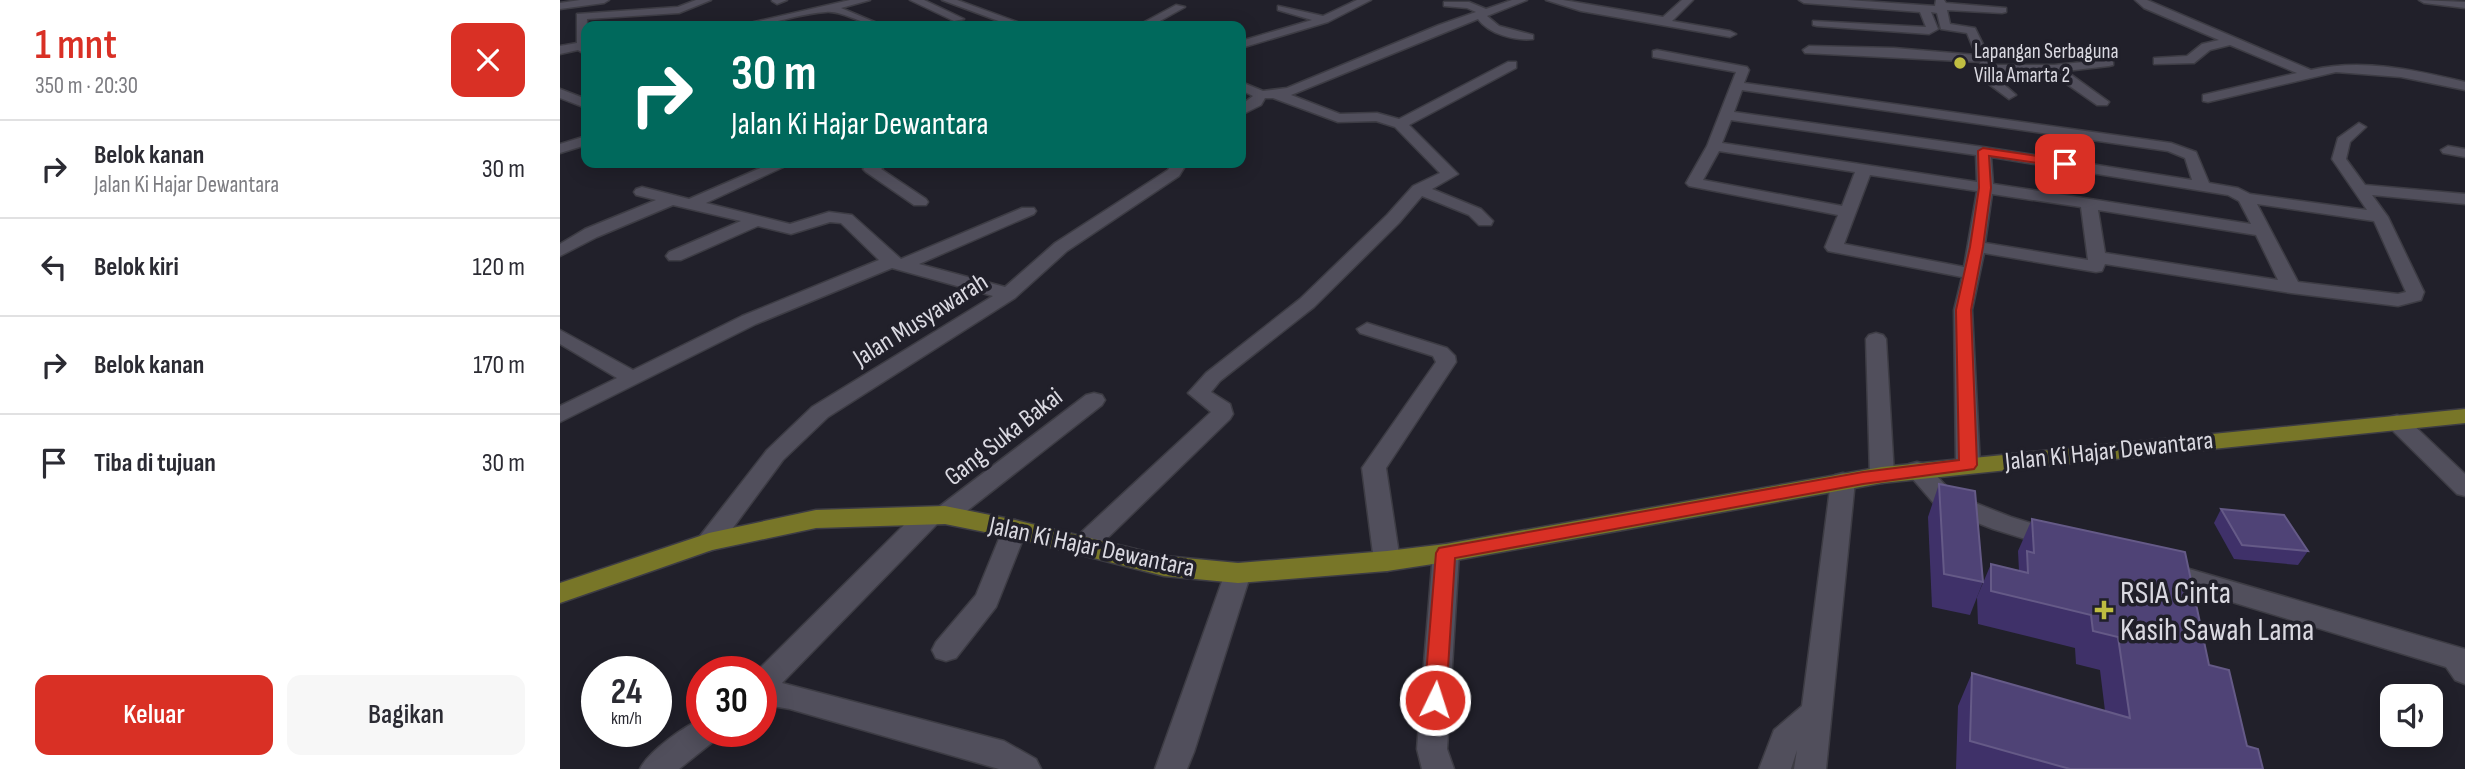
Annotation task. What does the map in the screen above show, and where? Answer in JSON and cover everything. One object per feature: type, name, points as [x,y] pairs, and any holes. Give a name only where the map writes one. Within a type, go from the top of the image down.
[{"type":"main road","name":"Jalan Ki Hajar Dewantara","points":[[560,593],[709,542],[816,519],[937,516],[1015,529],[1164,566],[1238,573],[1387,561],[1446,553],[1917,470],[2465,416]]},
{"type":"street","points":[[560,6],[604,0]]},
{"type":"street","points":[[639,0],[653,18]]},
{"type":"street","points":[[581,21],[581,16],[653,18],[706,0]]},
{"type":"street","points":[[812,0],[865,21]]},
{"type":"street","points":[[781,21],[865,0]]},
{"type":"street","points":[[915,0],[958,19]]},
{"type":"street","points":[[947,0],[1007,21]]},
{"type":"street","points":[[1246,43],[1324,20],[1366,0]]},
{"type":"street","points":[[1278,95],[1443,27],[1522,0]]},
{"type":"street","points":[[1551,0],[1581,8],[1730,34]]},
{"type":"street","points":[[1665,21],[1688,0]]},
{"type":"street","points":[[1804,0],[1924,9],[1941,5],[2002,10]]},
{"type":"street","points":[[2140,0],[2148,6],[2310,74]]},
{"type":"street","points":[[2424,0],[2465,5]]},
{"type":"street","points":[[1448,4],[1469,5],[1484,14],[1492,28],[1530,37]]},
{"type":"street","points":[[1941,5],[1945,27],[1971,30],[1986,64],[1986,76],[2009,96]]},
{"type":"street","points":[[1153,21],[1181,7]]},
{"type":"street","points":[[1282,8],[1324,20]]},
{"type":"street","points":[[1817,23],[1929,31],[1931,29],[1924,9]]},
{"type":"street","points":[[2158,61],[2190,60],[2206,47],[2234,40]]},
{"type":"street","points":[[560,50],[581,48]]},
{"type":"street","points":[[1810,50],[1894,52],[1986,64],[2054,69],[2109,62]]},
{"type":"street","points":[[1657,54],[1743,70],[1714,146],[1695,183],[1848,212]]},
{"type":"street","points":[[1400,124],[1512,65]]},
{"type":"street","points":[[2208,98],[2336,68],[2356,67],[2416,75],[2465,86]]},
{"type":"street","points":[[2054,69],[2102,102]]},
{"type":"street","points":[[1738,86],[2177,148],[2191,155],[2202,185]]},
{"type":"street","points":[[1083,546],[1222,414],[1222,409],[1199,393],[1204,386],[1307,303],[1393,219],[1419,189],[1450,174],[1400,124],[1377,117],[1338,118],[1278,95],[1260,95],[1246,87]]},
{"type":"street","points":[[560,93],[581,102]]},
{"type":"street","points":[[1246,108],[1256,102],[1260,95]]},
{"type":"street","points":[[560,108],[581,104]]},
{"type":"street","points":[[1727,115],[2202,185],[2232,191],[2246,198],[2380,217]]},
{"type":"street","points":[[1968,465],[1963,310],[1972,274],[1985,188],[1975,150],[1972,118]]},
{"type":"street","points":[[2097,257],[2291,287],[2398,300],[2414,296],[2415,292],[2380,217],[2340,162],[2338,155],[2343,141],[2359,127]]},
{"type":"street","points":[[560,136],[581,130]]},
{"type":"street","points":[[560,149],[581,142]]},
{"type":"street","points":[[1714,146],[2264,231]]},
{"type":"street","points":[[2448,150],[2465,153]]},
{"type":"street","points":[[693,203],[773,168]]},
{"type":"street","points":[[873,168],[920,202]]},
{"type":"street","name":"Jalan Musyawarah","points":[[709,542],[775,456],[820,412],[1008,294],[1061,247],[1174,173],[1176,168]]},
{"type":"street","points":[[1864,169],[1834,247],[1837,250],[1972,274]]},
{"type":"street","points":[[1419,189],[1475,212],[1485,221]]},
{"type":"street","points":[[2362,189],[2465,199]]},
{"type":"street","points":[[598,218],[648,194],[791,229],[829,217],[846,218],[897,264],[1008,294]]},
{"type":"street","points":[[2246,198],[2291,287]]},
{"type":"street","points":[[560,251],[591,233],[673,199]]},
{"type":"street","points":[[1976,247],[2092,268],[2098,265],[2089,205]]},
{"type":"street","points":[[560,415],[749,320],[1028,211]]},
{"type":"street","points":[[675,256],[758,220]]},
{"type":"street","points":[[1367,329],[1440,352],[1446,362],[1374,468],[1387,561]]},
{"type":"street","points":[[560,336],[633,379]]},
{"type":"street","points":[[1876,339],[1882,475]]},
{"type":"street","name":"Gang Suka Bakai","points":[[777,671],[905,538],[1094,400]]},
{"type":"street","points":[[2396,422],[2465,488]]},
{"type":"street","points":[[1917,470],[1946,501],[2002,523],[2082,547]]},
{"type":"street","points":[[1810,769],[1843,481]]},
{"type":"street","points":[[946,650],[987,600],[1015,529]]},
{"type":"street","points":[[1438,769],[1432,749],[1446,553]]},
{"type":"street","points":[[2135,563],[2462,663]]},
{"type":"street","points":[[1171,769],[1238,573]]},
{"type":"street","points":[[777,694],[1004,755],[1026,769]]},
{"type":"street","points":[[1775,769],[1785,739],[1818,712]]},
{"type":"street","points":[[656,769],[686,745]]},
{"type":"building","points":[[1939,484],[1975,491],[1983,582],[1944,574]]},
{"type":"building","points":[[2221,509],[2284,515],[2308,551],[2242,545]]},
{"type":"building","points":[[2032,519],[2185,552],[2209,665],[2229,670],[2247,746],[2258,749],[2263,769],[2070,769],[1970,741],[1972,673],[2130,718],[2118,637],[2093,631],[2091,615],[1991,591],[1991,564],[2028,573],[2027,551],[2034,553]]},
{"type":"place","name":"Lapangan Serbaguna Villa Amarta 2","points":[[1960,63]]},
{"type":"place","name":"RSIA Cinta Kasih Sawah Lama","points":[[2104,610]]},
{"type":"route","points":[[1435,700],[1446,553],[1863,478],[1968,465],[1963,310],[1972,274],[1985,188],[1983,151],[2065,164]]}]
